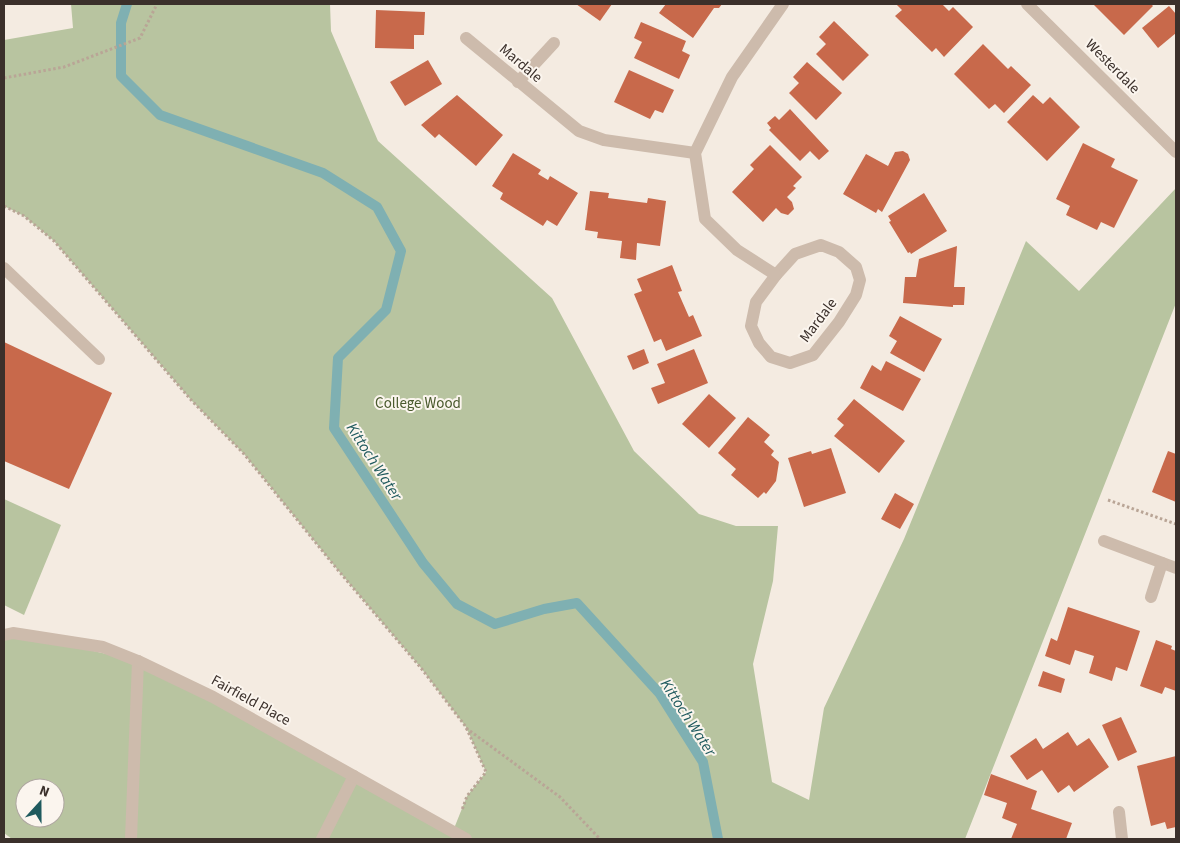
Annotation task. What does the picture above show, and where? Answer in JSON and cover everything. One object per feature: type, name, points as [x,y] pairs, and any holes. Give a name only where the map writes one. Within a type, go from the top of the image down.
[{"type":"street","points":[[776,275],[737,250],[705,219],[695,153],[732,77],[783,4]]},
{"type":"street","name":"Westerdale","points":[[1027,4],[1176,152]]},
{"type":"street","name":"Mardale","points":[[466,38],[579,131],[604,140],[695,153]]},
{"type":"street","points":[[518,82],[554,43]]},
{"type":"street","name":"Mardale","points":[[821,245],[839,252],[856,267],[860,280],[856,295],[839,322],[813,355],[790,363],[771,357],[759,343],[751,326],[756,302],[776,275],[795,254],[821,245]]},
{"type":"street","points":[[4,268],[99,359]]},
{"type":"street","points":[[1104,541],[1176,568]]},
{"type":"street","points":[[1151,597],[1162,564]]},
{"type":"street","name":"Fairfield Place","points":[[4,634],[102,647],[138,660],[213,697],[466,839]]},
{"type":"street","points":[[131,839],[138,660]]},
{"type":"street","points":[[322,839],[354,776]]},
{"type":"street","points":[[1119,812],[1122,839]]},
{"type":"path","points":[[4,78],[64,67],[140,38],[157,4]]},
{"type":"path","points":[[4,206],[24,216],[54,241],[192,401],[244,454],[337,569],[421,668],[466,727],[486,772],[467,796],[453,831]]},
{"type":"path","points":[[1108,500],[1176,524]]},
{"type":"path","points":[[466,727],[560,797],[600,839]]},
{"type":"green space","name":"College Wood","points":[[71,4],[330,4],[331,31],[378,141],[552,298],[634,451],[699,514],[736,526],[778,526],[773,581],[753,664],[772,782],[809,800],[824,708],[904,539],[1026,241],[1079,291],[1176,188],[1176,303],[965,839],[12,839],[4,833],[4,635],[13,633],[138,661],[453,831],[467,796],[486,772],[466,727],[421,668],[337,569],[244,454],[192,401],[54,241],[24,216],[4,206],[4,40],[73,28]]},
{"type":"green space","points":[[4,499],[61,525],[24,615],[4,605]]},
{"type":"building","points":[[576,4],[612,4],[600,21]]},
{"type":"building","points":[[666,4],[722,4],[719,8],[714,8],[693,38],[659,13]]},
{"type":"building","points":[[896,4],[942,4],[949,11],[953,7],[973,27],[944,57],[936,48],[932,52],[895,16],[902,10]]},
{"type":"building","points":[[1093,4],[1151,4],[1153,6],[1124,35]]},
{"type":"building","points":[[1169,6],[1176,14],[1176,33],[1158,48],[1142,28]]},
{"type":"building","points":[[376,10],[425,12],[424,35],[414,35],[414,49],[375,48]]},
{"type":"building","points":[[834,21],[869,55],[843,81],[816,54],[826,44],[819,37]]},
{"type":"building","points":[[641,22],[686,41],[682,51],[690,55],[679,79],[634,58],[642,42],[634,38]]},
{"type":"building","points":[[983,44],[1008,69],[1011,66],[1031,85],[1004,113],[995,104],[989,109],[954,74]]},
{"type":"building","points":[[428,60],[442,84],[405,106],[390,82]]},
{"type":"building","points":[[807,62],[842,93],[816,120],[789,93],[799,83],[793,77]]},
{"type":"building","points":[[629,70],[674,90],[663,113],[655,110],[650,119],[614,102]]},
{"type":"building","points":[[457,95],[503,135],[476,166],[439,134],[435,138],[421,125]]},
{"type":"building","points":[[1033,95],[1043,104],[1050,97],[1080,127],[1047,161],[1007,122]]},
{"type":"building","points":[[790,109],[829,151],[819,160],[810,151],[800,161],[769,130],[771,128],[767,123],[775,116],[779,120]]},
{"type":"building","points":[[1083,143],[1115,159],[1111,167],[1138,180],[1114,228],[1101,222],[1097,230],[1066,215],[1070,206],[1056,199]]},
{"type":"building","points":[[770,145],[802,177],[793,186],[796,188],[787,197],[792,202],[794,209],[788,215],[781,213],[776,208],[763,222],[732,192],[754,169],[750,165]]},
{"type":"building","points":[[903,151],[908,154],[910,160],[882,212],[878,209],[876,213],[843,194],[866,154],[888,166],[895,152]]},
{"type":"building","points":[[513,153],[541,170],[538,174],[548,180],[550,176],[578,193],[557,226],[547,220],[543,226],[500,199],[503,193],[492,186]]},
{"type":"building","points":[[590,191],[609,193],[608,198],[647,203],[648,198],[666,201],[660,246],[637,243],[636,260],[620,258],[622,241],[597,238],[598,232],[585,230]]},
{"type":"building","points":[[924,193],[947,231],[911,254],[910,252],[908,253],[889,222],[891,221],[888,216]]},
{"type":"building","points":[[957,246],[954,287],[965,287],[964,305],[953,305],[953,307],[903,303],[905,277],[916,277],[919,259]]},
{"type":"building","points":[[672,265],[682,291],[678,292],[689,317],[693,315],[702,336],[666,351],[661,339],[654,342],[634,294],[642,291],[637,279]]},
{"type":"building","points":[[900,316],[942,339],[924,372],[890,353],[897,341],[889,336]]},
{"type":"building","points":[[4,342],[112,393],[69,489],[4,461]]},
{"type":"building","points":[[644,349],[649,363],[633,370],[627,356]]},
{"type":"building","points":[[694,349],[708,383],[658,404],[651,388],[665,383],[657,364]]},
{"type":"building","points":[[886,361],[921,379],[903,411],[860,388],[872,365],[881,371]]},
{"type":"building","points":[[709,394],[736,418],[709,448],[682,424]]},
{"type":"building","points":[[854,399],[905,441],[879,473],[834,436],[844,425],[837,419]]},
{"type":"building","points":[[748,417],[770,435],[764,442],[774,451],[771,455],[779,462],[776,481],[766,494],[764,492],[758,498],[731,475],[736,469],[718,453]]},
{"type":"building","points":[[831,448],[846,493],[804,507],[788,458],[811,451],[812,454]]},
{"type":"building","points":[[1168,451],[1176,454],[1176,502],[1152,492]]},
{"type":"building","points":[[895,493],[914,504],[900,529],[881,519]]},
{"type":"building","points":[[1068,607],[1140,631],[1127,671],[1116,667],[1112,681],[1089,673],[1094,656],[1075,650],[1070,665],[1045,656],[1051,638],[1057,641]]},
{"type":"building","points":[[1156,640],[1172,646],[1171,649],[1176,651],[1176,691],[1165,687],[1162,694],[1140,686]]},
{"type":"building","points":[[1043,671],[1065,679],[1061,693],[1038,686]]},
{"type":"building","points":[[1121,717],[1137,752],[1118,761],[1102,725]]},
{"type":"building","points":[[1068,732],[1077,746],[1089,738],[1109,767],[1074,792],[1069,785],[1058,793],[1042,770],[1027,780],[1010,756],[1036,738],[1043,749]]},
{"type":"building","points":[[1176,756],[1176,827],[1167,829],[1165,822],[1151,826],[1137,766]]},
{"type":"building","points":[[991,774],[1037,791],[1031,809],[1072,823],[1066,839],[1011,839],[1017,824],[1002,818],[1007,803],[984,795]]},
{"type":"waterway","name":"Kittoch Water","points":[[127,4],[121,23],[121,76],[160,115],[323,173],[377,207],[401,251],[386,310],[338,358],[334,428],[423,563],[457,604],[495,624],[544,609],[577,603],[660,694],[703,762],[718,839]]}]
